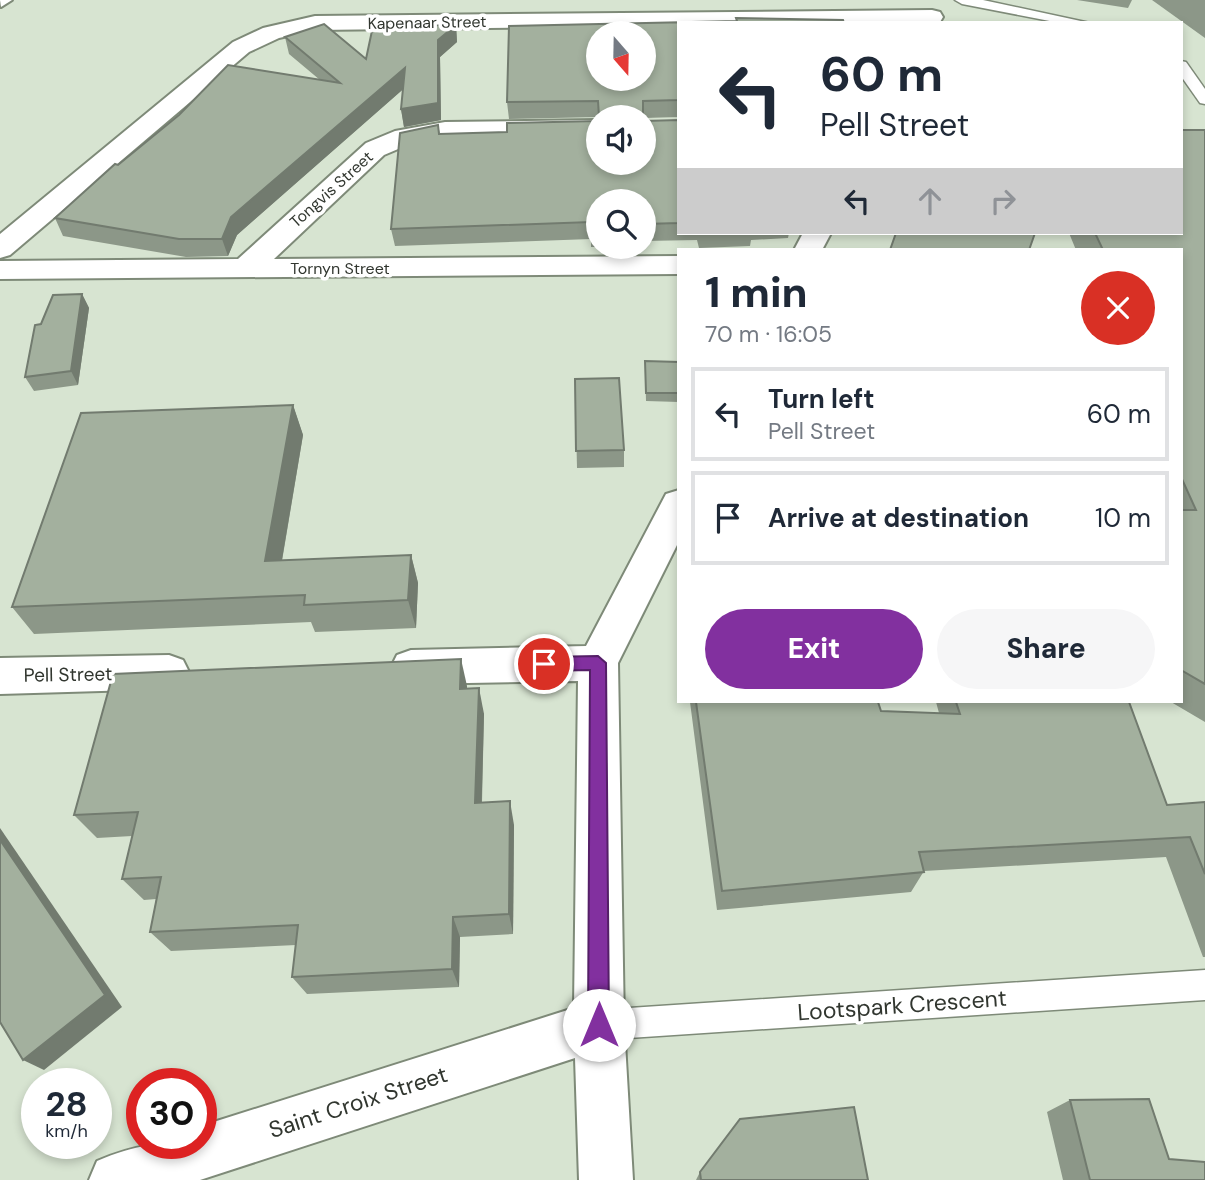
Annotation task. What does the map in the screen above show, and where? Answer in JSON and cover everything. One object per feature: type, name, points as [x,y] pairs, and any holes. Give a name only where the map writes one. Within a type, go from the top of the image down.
[{"type":"street","name":"Kapenaar Street","points":[[0,249],[241,47],[271,33],[315,23],[935,13]]},
{"type":"street","name":"Tongvis Street","points":[[245,269],[375,149],[404,137],[445,130],[586,128]]},
{"type":"street","name":"Tornyn Street","points":[[0,271],[677,265]]},
{"type":"street","points":[[606,1180],[599,1025],[598,663],[677,508]]},
{"type":"street","points":[[375,668],[598,663]]},
{"type":"street","name":"Pell Street","points":[[0,676],[209,671]]},
{"type":"street","name":"Saint Croix Street","points":[[116,1180],[599,1025]]},
{"type":"lane","points":[[962,0],[1072,21]]},
{"type":"lane","points":[[1183,68],[1205,100]]},
{"type":"lane","name":"Lootspark Crescent","points":[[599,1025],[1205,985]]},
{"type":"building","points":[[736,18],[843,20],[843,21],[737,21]]},
{"type":"building","points":[[677,22],[677,100],[643,101],[643,105],[598,105],[598,101],[507,102],[509,26],[586,24],[586,91],[656,91],[656,23]]},
{"type":"building","points":[[324,24],[366,59],[373,26],[456,25],[438,40],[438,103],[401,109],[405,68],[231,217],[222,239],[179,239],[55,218],[115,164],[118,165],[179,115],[228,65],[340,83],[285,37]]},
{"type":"building","points":[[677,120],[677,223],[656,224],[656,189],[586,189],[586,222],[391,229],[400,133],[438,125],[439,134],[507,132],[507,123],[586,121],[586,175],[656,175],[656,121]]},
{"type":"building","points":[[1183,130],[1205,130],[1205,684],[1183,671],[1183,510],[1196,510],[1183,481],[1183,248],[1102,248],[1096,235],[1183,235]]},
{"type":"building","points":[[895,235],[1034,235],[1030,248],[891,248]]},
{"type":"building","points":[[82,294],[71,371],[25,377],[35,325],[41,324],[53,295]]},
{"type":"building","points":[[645,361],[677,362],[677,393],[646,393]]},
{"type":"building","points":[[619,378],[624,450],[576,451],[575,379]]},
{"type":"building","points":[[293,405],[265,561],[411,555],[408,600],[304,605],[305,595],[12,607],[81,413]]},
{"type":"building","points":[[461,659],[460,689],[479,688],[475,803],[510,801],[509,914],[453,917],[452,969],[292,977],[298,925],[150,932],[161,877],[122,879],[138,812],[74,815],[113,674]]},
{"type":"building","points":[[696,703],[878,703],[881,711],[960,714],[956,703],[1129,703],[1167,805],[1205,802],[1205,874],[1190,837],[919,852],[924,872],[722,891]]},
{"type":"building","points":[[0,840],[105,995],[23,1060],[0,1022]]},
{"type":"building","points":[[1149,1099],[1169,1159],[1205,1162],[1205,1180],[1090,1180],[1070,1100]]},
{"type":"building","points":[[854,1107],[868,1180],[701,1180],[700,1172],[740,1119]]},
{"type":"route","points":[[544,664],[598,663],[599,1025]]}]
